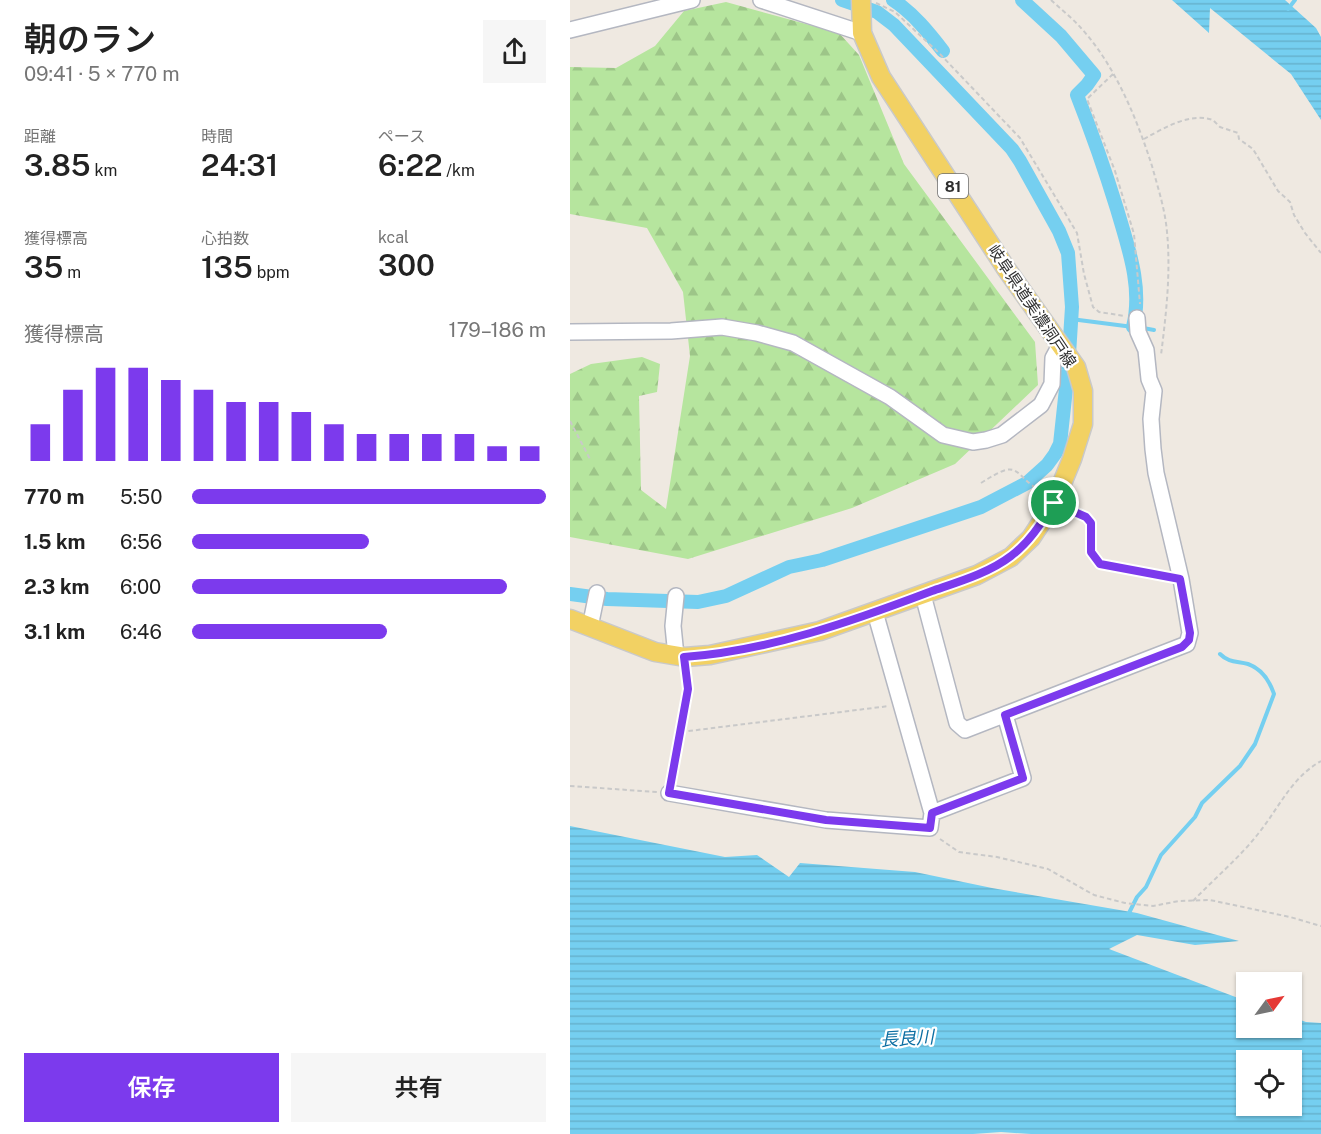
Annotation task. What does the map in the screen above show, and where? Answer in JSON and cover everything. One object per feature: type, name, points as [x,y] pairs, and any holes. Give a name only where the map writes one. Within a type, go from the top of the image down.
[{"type":"main road","name":"岐阜県道美濃洞戸線","points":[[570,619],[655,652],[680,657],[710,656],[809,633],[977,575],[1011,557],[1031,538],[1055,502],[1083,423],[1083,391],[1076,367],[1007,270],[881,77],[861,26],[861,0]]},
{"type":"street","points":[[570,30],[692,0]]},
{"type":"street","points":[[761,0],[861,26]]},
{"type":"street","points":[[923,595],[957,723],[965,730],[1187,644],[1190,633],[1156,473],[1152,418],[1154,391],[1149,379],[1146,350],[1138,332],[1137,318]]},
{"type":"street","points":[[570,332],[671,331],[722,327],[757,333],[793,343],[890,397],[943,435],[973,441],[987,440],[1002,435],[1041,405],[1052,384],[1053,358],[1062,347]]},
{"type":"street","points":[[590,627],[596,598]]},
{"type":"street","points":[[677,601],[673,627],[680,657]]},
{"type":"street","points":[[874,612],[931,821]]},
{"type":"street","points":[[669,793],[826,820],[931,821],[1023,778],[1005,715]]},
{"type":"path","points":[[869,0],[895,12],[939,53],[1020,138],[1077,233],[1083,274],[1093,307],[1099,312],[1137,318],[1140,313],[1134,234],[1115,171],[1087,99],[1113,74]]},
{"type":"path","points":[[1051,0],[1082,29],[1113,74],[1129,101],[1144,139],[1165,212],[1168,235],[1167,293],[1161,357]]},
{"type":"path","points":[[1144,139],[1183,120],[1197,118],[1208,118],[1220,127],[1238,133],[1239,139],[1253,149],[1278,191],[1290,202],[1294,215],[1321,253]]},
{"type":"path","points":[[570,421],[590,459]]},
{"type":"path","points":[[981,483],[1002,470],[1009,468],[1015,470],[1055,502],[1086,517],[1091,523],[1091,552],[1100,564],[1180,579]]},
{"type":"path","points":[[570,786],[669,793],[688,689],[680,657]]},
{"type":"path","points":[[680,732],[901,705]]},
{"type":"path","points":[[1193,901],[1258,834],[1292,784],[1304,771],[1321,760]]},
{"type":"path","points":[[931,821],[941,840],[959,852],[997,857],[1048,869],[1094,895],[1142,905],[1210,900],[1226,902],[1321,926]]},
{"type":"green space","points":[[726,2],[839,33],[859,55],[904,164],[1035,342],[1038,385],[955,464],[852,508],[688,559],[570,537],[570,374],[591,364],[642,357],[660,364],[657,392],[639,396],[641,490],[666,509],[690,356],[683,292],[647,228],[570,214],[570,67],[616,68],[655,46],[684,11]]},
{"type":"water","points":[[1172,0],[1285,0],[1316,28],[1321,37],[1321,120],[1291,74],[1210,8],[1209,33]]},
{"type":"water","name":"長良川","points":[[570,826],[725,857],[757,855],[789,877],[800,863],[915,872],[1137,913],[1239,941],[1195,945],[1137,935],[1109,949],[1236,997],[1236,1038],[1302,1038],[1302,1021],[1321,1023],[1321,1134],[1031,1134],[1001,1132],[973,1134],[570,1134]]},
{"type":"waterway","points":[[570,594],[607,599],[698,602],[726,596],[789,567],[822,560],[981,507],[1027,483],[1047,465],[1060,444],[1072,307],[1068,253],[1059,231],[1012,149],[894,25],[877,12],[842,0]]},
{"type":"waterway","points":[[893,0],[914,17],[943,51]]},
{"type":"waterway","points":[[1022,0],[1061,36],[1094,75],[1077,95],[1108,180],[1130,252],[1136,297],[1133,327]]},
{"type":"waterway","points":[[1288,9],[1295,0]]},
{"type":"waterway","points":[[1071,319],[1133,327]]},
{"type":"waterway","points":[[1143,328],[1154,330]]},
{"type":"waterway","points":[[1128,915],[1137,897],[1146,887],[1161,855],[1195,817],[1202,803],[1240,766],[1255,744],[1274,694],[1268,681],[1257,669],[1248,664],[1230,660],[1220,654]]},
{"type":"route","points":[[1054,503],[1086,517],[1091,523],[1091,552],[1100,564],[1180,579],[1190,633],[1187,644],[1182,647],[1005,715],[1023,778],[932,813],[930,828],[826,820],[669,793],[688,689],[684,657],[710,656],[820,631],[977,575],[1011,557],[1031,538],[1054,503]]}]
